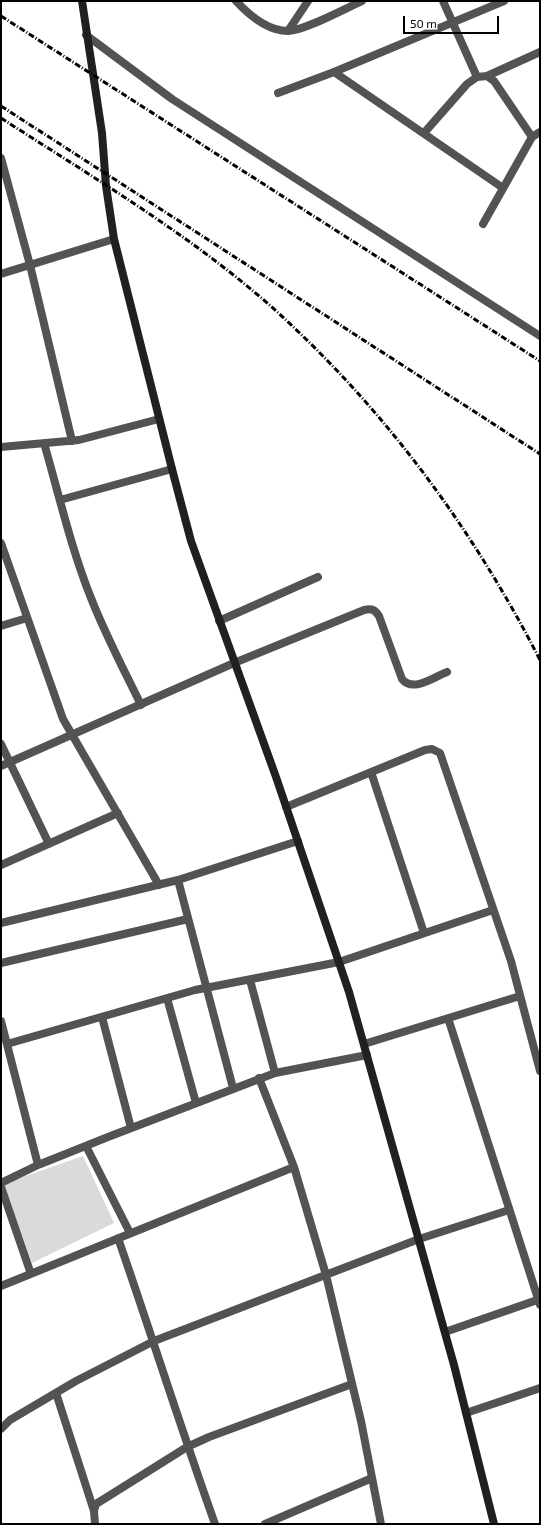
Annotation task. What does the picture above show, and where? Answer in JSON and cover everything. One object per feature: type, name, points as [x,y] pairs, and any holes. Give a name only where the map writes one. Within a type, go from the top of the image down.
[{"type":"street","points":[[82,1],[102,133],[106,186],[114,239],[191,541],[298,841],[339,962],[364,1044],[445,1332],[494,1524]]},
{"type":"street","points":[[236,1],[263,24],[274,29],[288,31],[301,28],[362,1]]},
{"type":"street","points":[[288,31],[308,1]]},
{"type":"street","points":[[443,1],[451,22],[477,77]]},
{"type":"street","points":[[278,93],[334,72],[504,1]]},
{"type":"street","points":[[86,35],[172,99],[540,336]]},
{"type":"street","points":[[424,133],[467,84],[477,77],[487,76],[540,52]]},
{"type":"street","points":[[334,72],[503,188]]},
{"type":"street","points":[[487,76],[494,81],[532,137]]},
{"type":"street","points":[[483,224],[532,137],[540,132]]},
{"type":"street","points":[[1,158],[30,265],[72,441]]},
{"type":"street","points":[[1,274],[114,239]]},
{"type":"street","points":[[1,447],[72,441],[159,419]]},
{"type":"street","points":[[44,443],[78,562],[90,596],[102,625],[141,705]]},
{"type":"street","points":[[60,500],[172,469]]},
{"type":"street","points":[[1,544],[63,719],[159,885]]},
{"type":"street","points":[[219,621],[318,577]]},
{"type":"street","points":[[1,766],[73,736],[234,663],[370,608],[375,610],[379,616],[402,679],[405,683],[415,685],[447,672]]},
{"type":"street","points":[[1,626],[27,618]]},
{"type":"street","points":[[1,744],[49,844]]},
{"type":"street","points":[[286,807],[425,750],[432,749],[440,753],[511,961],[540,1071]]},
{"type":"street","points":[[371,772],[424,933]]},
{"type":"street","points":[[1,864],[118,813]]},
{"type":"street","points":[[1,923],[178,880],[298,841]]},
{"type":"street","points":[[178,880],[233,1088]]},
{"type":"street","points":[[7,1044],[207,988],[339,962],[493,910]]},
{"type":"street","points":[[1,963],[188,919]]},
{"type":"street","points":[[250,980],[275,1072]]},
{"type":"street","points":[[364,1044],[520,996]]},
{"type":"street","points":[[168,998],[196,1102]]},
{"type":"street","points":[[102,1017],[131,1128]]},
{"type":"street","points":[[445,1332],[539,1301],[448,1018]]},
{"type":"street","points":[[1,1021],[38,1165]]},
{"type":"street","points":[[1,1183],[38,1165],[275,1072],[367,1055]]},
{"type":"street","points":[[259,1078],[294,1167],[326,1275],[352,1384],[381,1524]]},
{"type":"street","points":[[86,1146],[130,1233]]},
{"type":"street","points":[[1,1286],[294,1167]]},
{"type":"street","points":[[1,1186],[31,1274]]},
{"type":"street","points":[[1,1429],[10,1420],[56,1393],[154,1341],[419,1239],[509,1210]]},
{"type":"street","points":[[118,1238],[154,1341],[187,1447],[215,1524]]},
{"type":"street","points":[[94,1511],[96,1504],[187,1447],[216,1434],[352,1384]]},
{"type":"street","points":[[466,1413],[540,1388]]},
{"type":"street","points":[[56,1393],[94,1511],[95,1524]]},
{"type":"street","points":[[265,1524],[278,1521],[372,1478]]},
{"type":"shaded area","points":[[83,1156],[114,1223],[32,1263],[3,1184]]},
{"type":"railway","points":[[1,16],[540,361]]},
{"type":"railway","points":[[1,106],[540,454]]},
{"type":"railway","points":[[1,118],[112,189],[221,265],[255,292],[325,358],[396,437],[428,479],[488,567],[540,660]]}]
